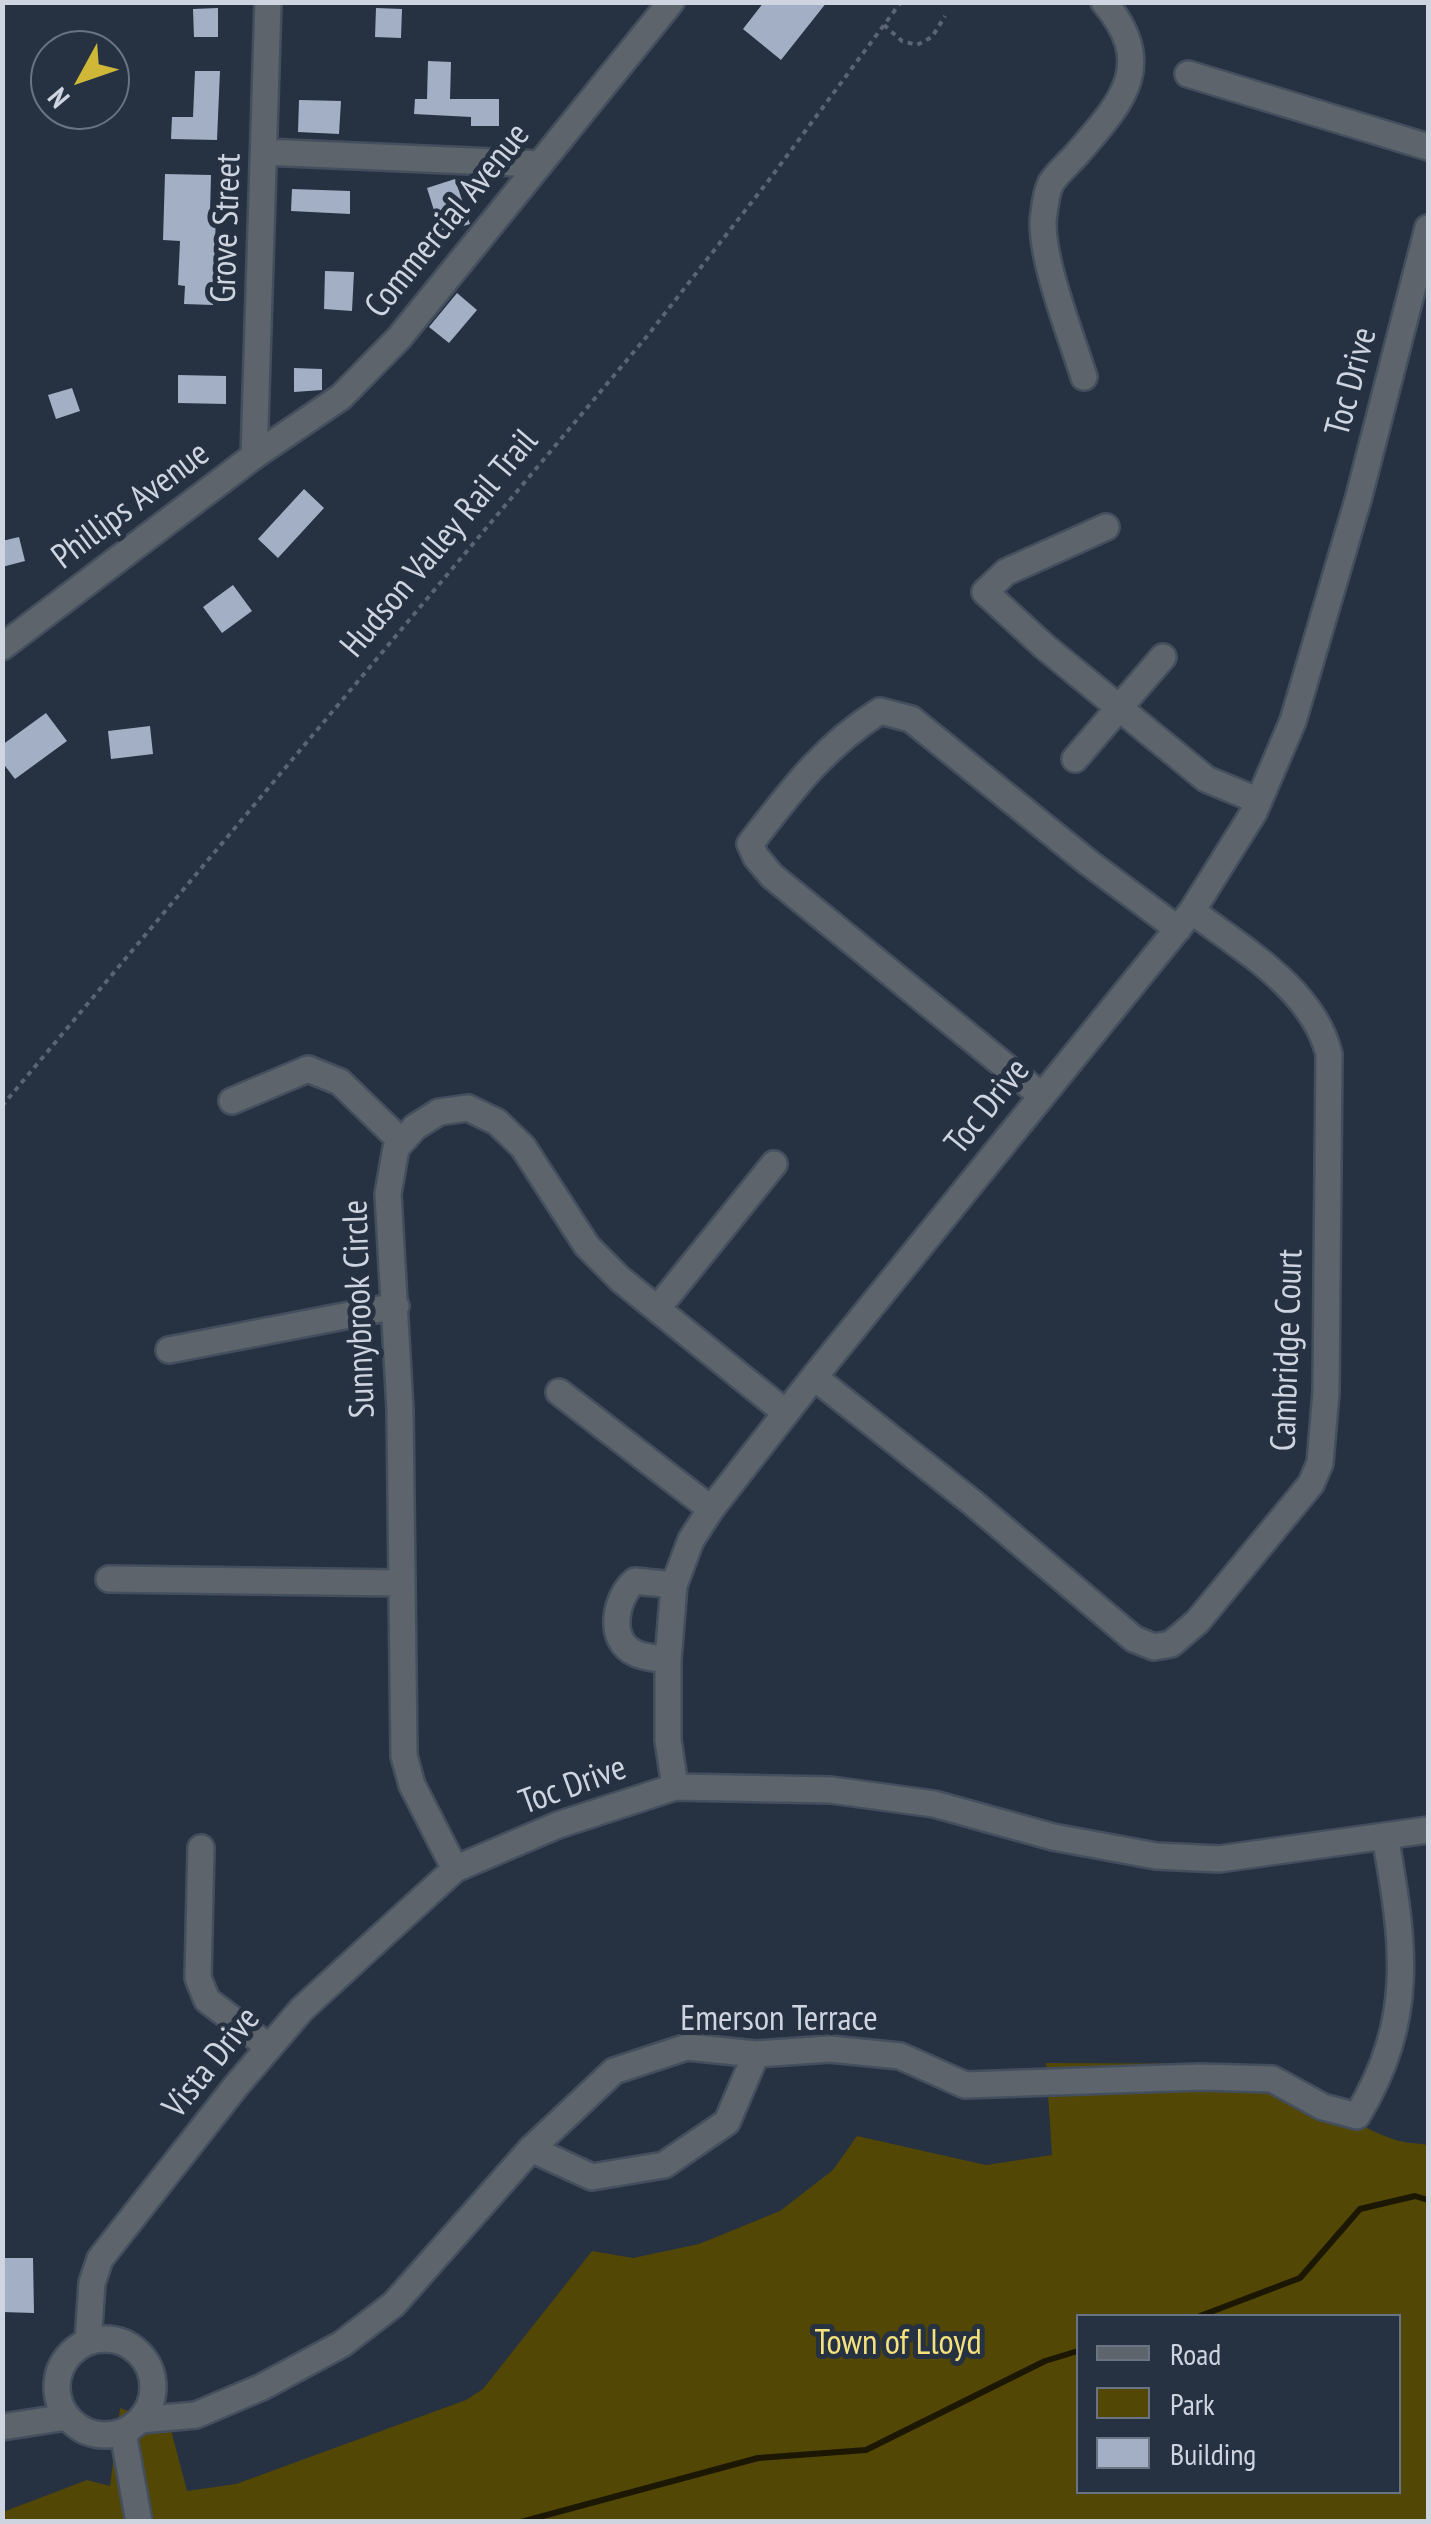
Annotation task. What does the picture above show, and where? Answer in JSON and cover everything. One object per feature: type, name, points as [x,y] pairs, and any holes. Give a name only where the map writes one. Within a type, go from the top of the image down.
[{"type":"street","name":"Grove Street","points":[[254,456],[268,2]]},
{"type":"street","name":"Commercial Avenue","points":[[254,456],[330,407],[388,350],[672,2]]},
{"type":"street","points":[[1084,377],[1048,260],[1042,219],[1050,184],[1122,98],[1132,71],[1131,47],[1104,2]]},
{"type":"street","points":[[1188,74],[1428,147]]},
{"type":"street","points":[[264,152],[540,164]]},
{"type":"street","name":"Toc Drive","points":[[456,1869],[558,1826],[675,1787],[668,1740],[668,1660],[674,1586],[691,1540],[814,1377],[1185,920],[1235,845],[1259,801],[1292,722],[1358,500],[1428,228]]},
{"type":"street","name":"Phillips Avenue","points":[[2,647],[254,456]]},
{"type":"street","points":[[1106,527],[1006,572],[985,592],[1206,779],[1259,801]]},
{"type":"street","points":[[1075,759],[1163,657]]},
{"type":"street","points":[[1042,1096],[772,876],[756,857],[750,844],[809,767],[848,732],[880,711],[911,719],[1089,863],[1185,920]]},
{"type":"street","name":"Cambridge Court","points":[[814,1377],[973,1503],[1134,1639],[1154,1647],[1171,1644],[1197,1622],[1311,1484],[1320,1463],[1326,1392],[1328,1054],[1315,1016],[1272,972],[1185,920]]},
{"type":"street","points":[[232,1101],[308,1068],[340,1082],[401,1141],[414,1127],[439,1112],[468,1108],[497,1122],[523,1147],[587,1246],[620,1279],[786,1413]]},
{"type":"street","name":"Sunnybrook Circle","points":[[401,1141],[396,1148],[388,1194],[400,1409],[404,1756],[412,1785],[456,1869]]},
{"type":"street","points":[[656,1309],[774,1164]]},
{"type":"street","points":[[169,1350],[396,1306]]},
{"type":"street","points":[[559,1392],[711,1509]]},
{"type":"street","points":[[109,1579],[400,1583]]},
{"type":"street","points":[[668,1660],[626,1648],[617,1627],[620,1603],[628,1586],[635,1581],[674,1586]]},
{"type":"street","points":[[675,1787],[831,1790],[934,1804],[1053,1838],[1156,1856],[1218,1859],[1428,1830]]},
{"type":"street","name":"Emerson Terrace","points":[[132,2426],[196,2416],[262,2387],[342,2344],[394,2304],[531,2149],[614,2071],[687,2047],[756,2054],[830,2049],[900,2056],[964,2085],[1200,2077],[1272,2079],[1323,2106],[1357,2116],[1378,2081],[1394,2038],[1400,2004],[1398,1908],[1385,1836]]},
{"type":"street","points":[[201,1848],[198,1978],[207,2000],[269,2047]]},
{"type":"street","name":"Vista Drive","points":[[88,2342],[92,2283],[100,2259],[302,2009],[456,1869]]},
{"type":"street","points":[[531,2149],[592,2177],[664,2164],[727,2122],[756,2054]]},
{"type":"street","points":[[132,2426],[93,2434],[67,2417],[60,2404],[58,2374],[65,2361],[88,2342],[120,2341],[134,2348],[152,2375],[153,2391],[132,2426],[139,2522]]},
{"type":"street","points":[[2,2427],[67,2417]]},
{"type":"path","name":"Hudson Valley Rail Trail","points":[[2,1106],[648,335],[770,180],[900,2]]},
{"type":"path","points":[[884,26],[902,41],[916,45],[932,36],[946,16]]},
{"type":"green space","name":"Town of Lloyd","points":[[1046,2063],[1253,2064],[1372,2130],[1399,2141],[1428,2145],[1428,2521],[3,2522],[3,2512],[87,2480],[110,2486],[120,2408],[170,2426],[187,2491],[236,2484],[466,2400],[483,2389],[592,2251],[633,2258],[699,2244],[780,2211],[833,2170],[857,2136],[986,2165],[1052,2155]]},
{"type":"building","points":[[764,2],[827,2],[781,60],[743,29]]},
{"type":"building","points":[[218,8],[218,37],[194,37],[193,9]]},
{"type":"building","points":[[376,8],[402,9],[401,38],[375,37]]},
{"type":"building","points":[[428,61],[451,62],[450,99],[499,99],[499,126],[471,126],[471,117],[414,114],[415,99],[427,99]]},
{"type":"building","points":[[195,71],[220,71],[217,140],[171,139],[172,117],[193,117]]},
{"type":"building","points":[[299,100],[341,101],[339,134],[298,132]]},
{"type":"building","points":[[165,174],[211,175],[210,213],[216,214],[213,305],[184,304],[185,286],[178,285],[180,241],[163,240]]},
{"type":"building","points":[[455,179],[470,224],[441,233],[427,188]]},
{"type":"building","points":[[292,189],[350,191],[350,214],[291,211]]},
{"type":"building","points":[[325,271],[354,272],[352,311],[324,309]]},
{"type":"building","points":[[457,293],[477,310],[449,343],[429,327]]},
{"type":"building","points":[[294,368],[322,369],[322,390],[294,392]]},
{"type":"building","points":[[178,375],[226,376],[226,404],[178,403]]},
{"type":"building","points":[[72,388],[80,411],[56,419],[48,395]]},
{"type":"building","points":[[304,489],[324,508],[278,558],[258,539]]},
{"type":"building","points":[[19,537],[25,561],[2,567],[2,541]]},
{"type":"building","points":[[233,585],[252,611],[222,633],[203,607]]},
{"type":"building","points":[[46,713],[67,741],[15,779],[2,762],[2,745]]},
{"type":"building","points":[[150,726],[153,754],[111,759],[108,731]]},
{"type":"building","points":[[2,2258],[33,2258],[34,2313],[2,2312]]},
{"type":"waterway","points":[[1205,2314],[1300,2278],[1360,2209],[1415,2196],[1428,2200]]},
{"type":"waterway","points":[[521,2522],[758,2458],[866,2450],[1045,2361],[1076,2352]]}]
